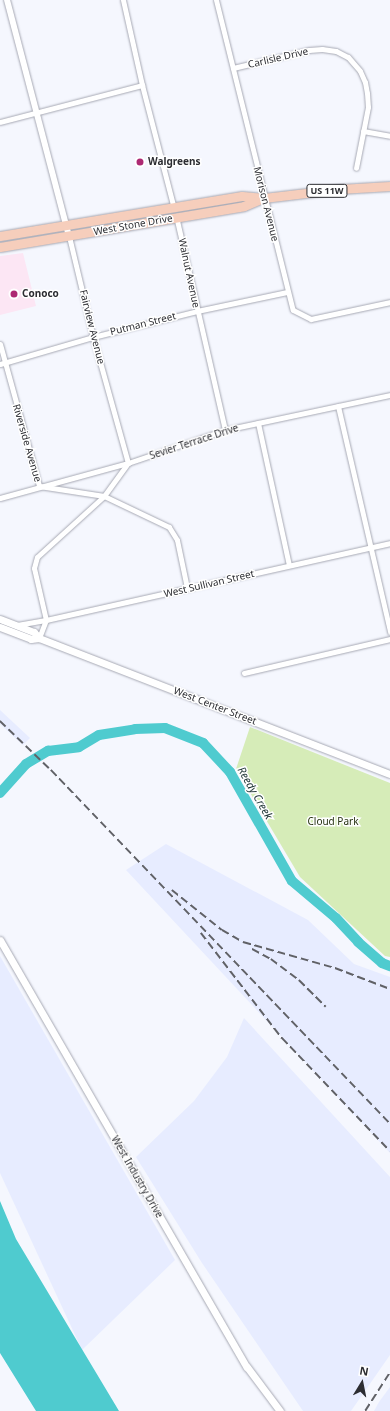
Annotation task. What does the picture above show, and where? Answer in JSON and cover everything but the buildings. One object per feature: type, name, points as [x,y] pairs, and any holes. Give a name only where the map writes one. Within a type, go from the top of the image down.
[{"type":"highway","name":"West Stone Drive","points":[[0,236],[174,206],[242,196],[264,198],[340,189],[390,186]]},
{"type":"highway","name":"West Stone Drive","points":[[0,247],[244,206],[264,198]]},
{"type":"highway","points":[[0,241],[10,239],[20,233]]},
{"type":"main road","name":"West Center Street","points":[[0,619],[34,632],[39,638]]},
{"type":"main road","name":"West Center Street","points":[[0,627],[31,639],[39,638],[390,774]]},
{"type":"main road","name":"West Industry Drive","points":[[0,940],[247,1367],[280,1411]]},
{"type":"street","name":"Fairview Avenue","points":[[7,0],[128,463]]},
{"type":"street","name":"Walnut Avenue","points":[[123,0],[142,85],[174,206],[225,430]]},
{"type":"street","name":"Morison Avenue","points":[[216,0],[287,292],[293,310],[311,319],[390,302]]},
{"type":"street","name":"Carlisle Drive","points":[[233,68],[309,50],[322,49],[336,51],[348,57],[360,71],[366,82],[368,107],[356,168]]},
{"type":"street","points":[[0,122],[142,85]]},
{"type":"street","points":[[363,131],[390,136]]},
{"type":"street","name":"Putman Street","points":[[2,364],[94,337],[197,311],[287,292]]},
{"type":"street","name":"Riverside Avenue","points":[[0,344],[2,364],[39,486],[104,496],[169,527],[177,540],[187,588]]},
{"type":"street","name":"Sevier Terrace Drive","points":[[0,498],[39,486],[128,463],[225,430],[390,395]]},
{"type":"street","points":[[338,406],[390,632]]},
{"type":"street","points":[[258,423],[289,565]]},
{"type":"street","points":[[39,638],[46,620],[34,568],[37,557],[104,496],[128,463]]},
{"type":"street","name":"West Sullivan Street","points":[[16,625],[46,620],[390,543]]},
{"type":"street","points":[[244,673],[390,639]]},
{"type":"shaded area","points":[[23,253],[36,306],[0,315],[0,256]]},
{"type":"shaded area","points":[[0,710],[30,738],[23,745],[0,724]]},
{"type":"shaded area","points":[[166,844],[308,920],[354,964],[390,977],[390,1153],[126,870]]},
{"type":"shaded area","points":[[0,956],[175,1260],[82,1350],[0,1173]]},
{"type":"shaded area","points":[[244,1018],[390,1177],[390,1355],[351,1411],[303,1411],[202,1263],[136,1157],[194,1101],[227,1057]]},
{"type":"shaded area","points":[[390,1387],[390,1411],[374,1411],[379,1402]]},
{"type":"green space","name":"Cloud Park","points":[[250,727],[390,783],[390,957],[385,956],[300,877],[236,769]]},
{"type":"water","points":[[0,1201],[16,1239],[119,1411],[36,1411],[0,1353]]},
{"type":"waterway","name":"Reedy Creek","points":[[0,793],[26,764],[48,751],[79,747],[99,735],[135,729],[165,728],[203,743],[230,772],[292,881],[336,918],[358,942],[382,963],[390,966]]},
{"type":"railway","points":[[0,721],[51,770],[390,1124]]},
{"type":"railway","points":[[172,890],[222,930],[243,942],[335,968],[390,989]]},
{"type":"railway","points":[[201,933],[282,1038],[390,1151]]},
{"type":"railway","points":[[252,949],[271,959],[299,980],[326,1007]]},
{"type":"railway","points":[[365,1411],[390,1372]]},
{"type":"place","name":"Walgreens","points":[[140,162]]},
{"type":"place","name":"Conoco","points":[[14,294]]}]
